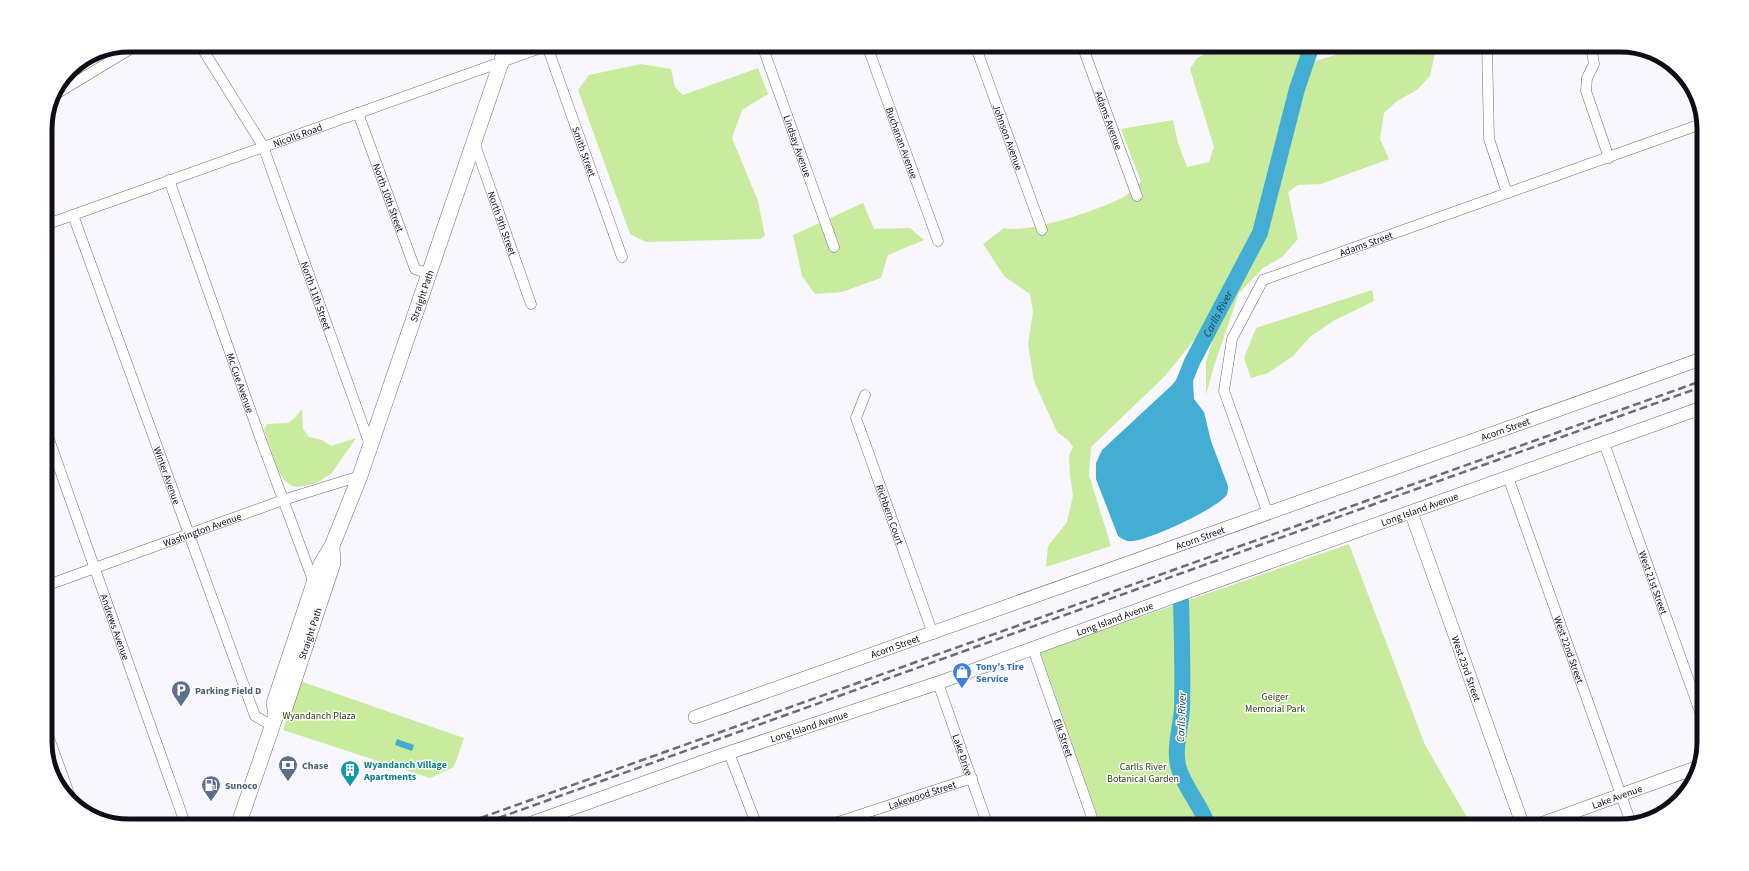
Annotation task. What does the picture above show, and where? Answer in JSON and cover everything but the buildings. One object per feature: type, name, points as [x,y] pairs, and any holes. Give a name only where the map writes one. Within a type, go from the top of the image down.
[{"type":"main road","name":"Straight Path","points":[[275,721],[274,703],[314,583],[321,564],[332,546],[360,476],[505,52]]},
{"type":"main road","name":"Straight Path","points":[[240,819],[275,721],[284,708],[322,598],[333,563],[332,546]]},
{"type":"street","points":[[62,90],[125,52]]},
{"type":"street","name":"North 11th Street","points":[[204,52],[263,146],[370,445]]},
{"type":"street","name":"Nicolls Road","points":[[52,222],[528,52]]},
{"type":"street","name":"Smith Street","points":[[550,52],[622,257]]},
{"type":"street","name":"Lindsay Avenue","points":[[764,52],[834,247]]},
{"type":"street","name":"Buchanan Avenue","points":[[870,52],[938,241]]},
{"type":"street","name":"Johnson Avenue","points":[[978,52],[1042,230]]},
{"type":"street","name":"Adams Avenue","points":[[1085,52],[1137,196]]},
{"type":"street","points":[[1487,52],[1489,140],[1507,193]]},
{"type":"street","points":[[1592,52],[1594,64],[1587,78],[1586,91],[1609,158]]},
{"type":"street","name":"North 10th Street","points":[[358,113],[415,269],[428,274]]},
{"type":"street","name":"Adams Street","points":[[1268,514],[1224,391],[1232,339],[1263,280],[1697,127]]},
{"type":"street","name":"North 9th Street","points":[[474,142],[531,304]]},
{"type":"street","name":"Mc Cue Avenue","points":[[169,180],[314,583]]},
{"type":"street","name":"Winter Avenue","points":[[73,214],[255,716],[275,721]]},
{"type":"street","name":"Acorn Street","points":[[695,717],[933,634],[1697,361]]},
{"type":"street","name":"Richbern Court","points":[[865,395],[856,418],[933,634]]},
{"type":"street","name":"Long Island Avenue","points":[[543,819],[729,753],[938,683],[1697,409]]},
{"type":"street","name":"West 21st Street","points":[[1604,443],[1697,703]]},
{"type":"street","name":"Andrews Avenue","points":[[52,448],[184,819]]},
{"type":"street","name":"Washington Avenue","points":[[52,583],[283,500],[360,476]]},
{"type":"street","name":"West 22nd Street","points":[[1508,477],[1629,819]]},
{"type":"street","name":"West 23rd Street","points":[[1411,512],[1521,819]]},
{"type":"street","name":"Elk Street","points":[[1033,649],[1093,819]]},
{"type":"street","name":"Lake Drive","points":[[938,683],[986,819]]},
{"type":"street","points":[[52,746],[67,787]]},
{"type":"street","points":[[729,753],[754,819]]},
{"type":"street","name":"Lake Avenue","points":[[1554,819],[1692,769]]},
{"type":"street","name":"Lakewood Street","points":[[847,819],[972,778]]},
{"type":"green space","points":[[1209,52],[1305,52],[1302,63],[1312,62],[1346,52],[1435,52],[1430,76],[1417,90],[1397,101],[1384,113],[1380,139],[1389,159],[1321,184],[1298,185],[1288,192],[1298,239],[1282,257],[1263,268],[1239,293],[1214,366],[1206,395],[1206,362],[1212,342],[1194,340],[1165,376],[1091,447],[1089,475],[1111,546],[1046,567],[1048,546],[1067,522],[1073,495],[1069,456],[1073,447],[1069,441],[1057,432],[1034,381],[1028,344],[1033,312],[1030,294],[1005,277],[983,244],[1004,228],[1030,228],[1063,220],[1097,209],[1122,198],[1130,192],[1141,182],[1121,129],[1173,120],[1178,143],[1187,167],[1209,162],[1214,147],[1190,69],[1197,58]]},
{"type":"green space","points":[[641,64],[671,69],[675,87],[683,95],[758,68],[768,94],[742,110],[732,138],[758,201],[765,236],[760,239],[646,242],[630,234],[578,90],[589,75]]},
{"type":"green space","points":[[863,203],[874,229],[910,228],[924,240],[888,255],[881,278],[842,292],[815,294],[802,276],[793,235]]},
{"type":"green space","points":[[1372,290],[1374,301],[1333,321],[1310,337],[1293,356],[1268,373],[1251,378],[1244,358],[1256,328]]},
{"type":"green space","points":[[302,409],[303,429],[309,437],[322,440],[331,446],[356,438],[331,474],[316,483],[299,487],[292,486],[284,480],[278,471],[264,430],[267,424],[288,423],[295,418]]},
{"type":"green space","name":"Geiger Memorial Park","points":[[1349,544],[1425,745],[1468,819],[1099,819],[1040,652]]},
{"type":"green space","name":"Wyandanch Plaza","points":[[300,681],[464,738],[454,767],[430,778],[283,730]]},
{"type":"water","points":[[1309,52],[1330,52],[1309,53]]},
{"type":"water","points":[[1192,362],[1194,399],[1204,412],[1211,441],[1228,486],[1227,493],[1218,503],[1181,524],[1152,536],[1126,541],[1118,536],[1096,479],[1096,463],[1102,450],[1171,386]]},
{"type":"water","points":[[397,739],[414,745],[412,751],[395,745]]},
{"type":"waterway","name":"Carlls River","points":[[1184,382],[1192,362],[1260,233],[1297,89],[1310,52]]},
{"type":"waterway","name":"Carlls River","points":[[1181,601],[1182,708],[1177,746],[1177,762],[1182,777],[1205,819]]},
{"type":"railway","points":[[478,819],[1697,383]]},
{"type":"railway","points":[[496,819],[1697,389]]},
{"type":"place","name":"Tony’s Tire Service","points":[[962,689]]},
{"type":"place","name":"Parking Field D","points":[[181,707]]},
{"type":"place","name":"Chase","points":[[288,782]]},
{"type":"place","name":"Wyandanch Village Apartments","points":[[350,787]]},
{"type":"place","name":"Sunoco","points":[[211,802]]},
{"type":"park label","name":"Carlls River Botanical Garden","points":[[1143,772]]}]
